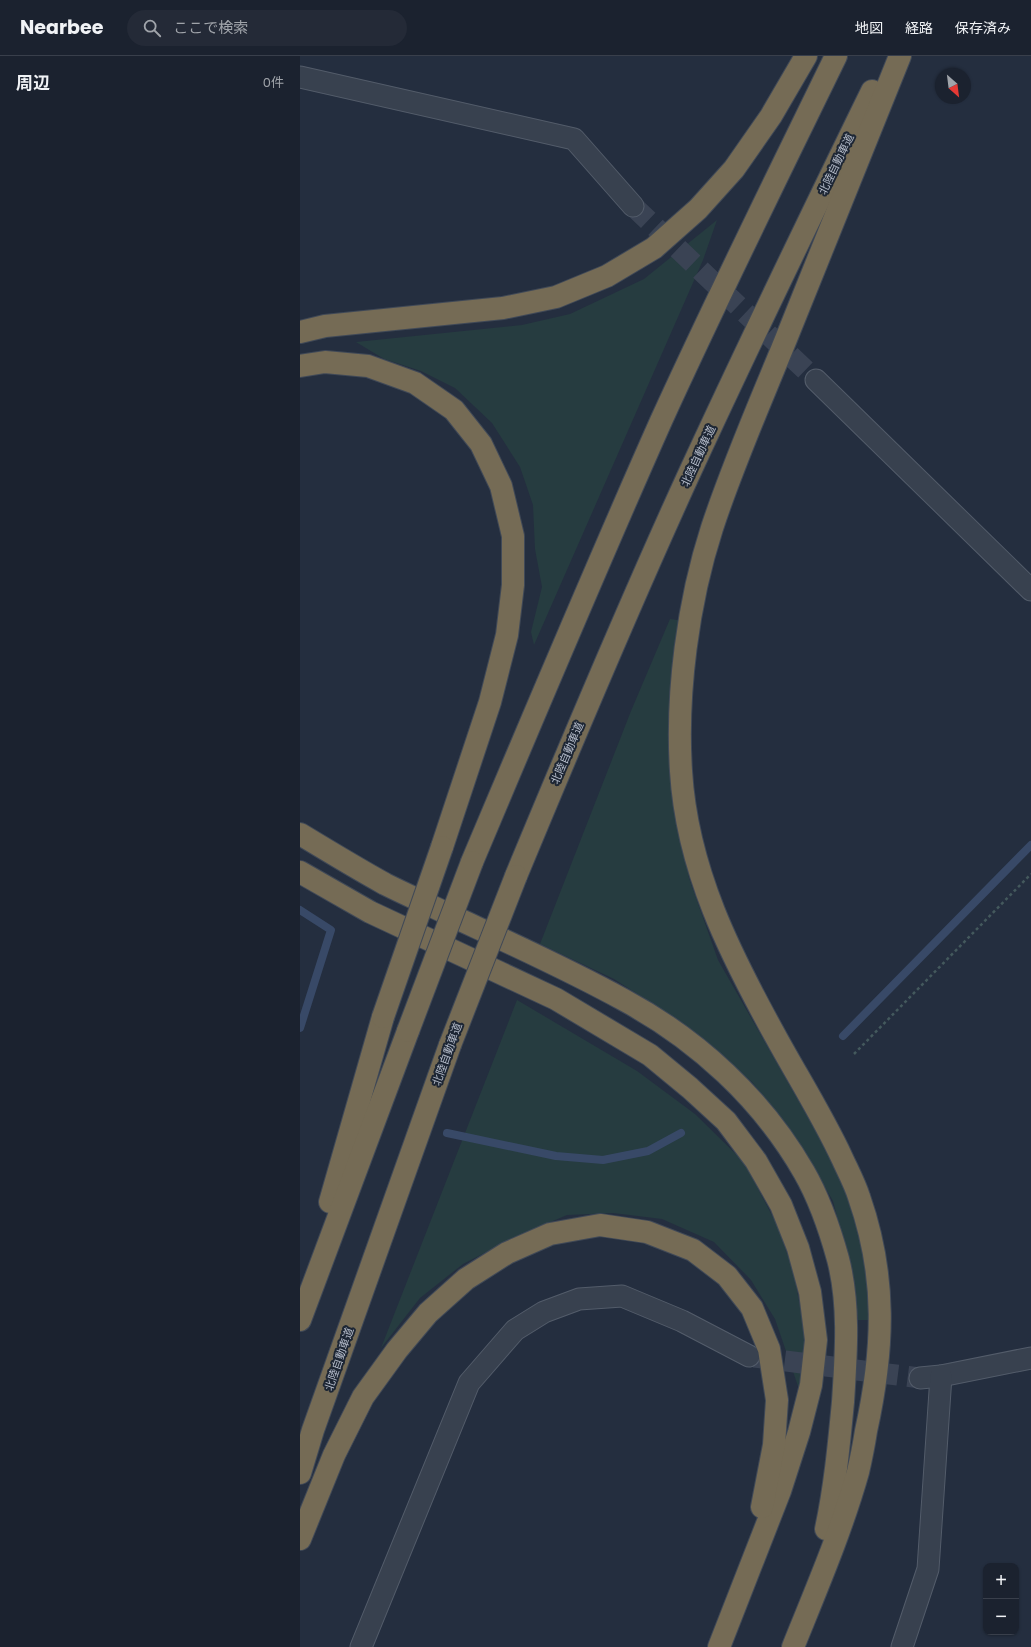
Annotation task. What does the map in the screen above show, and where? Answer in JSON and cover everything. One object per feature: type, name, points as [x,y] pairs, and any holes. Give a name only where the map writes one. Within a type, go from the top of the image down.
[{"type":"highway","points":[[300,332],[325,326],[503,308],[556,297],[606,276],[654,248],[698,209],[738,163],[771,116],[806,56]]},
{"type":"highway","points":[[300,1320],[472,862],[561,650],[662,419],[748,236],[836,56]]},
{"type":"highway","name":"北陸自動車道","points":[[300,1472],[450,1045],[516,876],[601,671],[688,476],[785,270],[889,56]]},
{"type":"highway","points":[[793,1647],[834,1543],[858,1471],[871,1410],[880,1348],[880,1292],[873,1243],[858,1193],[833,1140],[745,981],[722,934],[703,885],[689,828],[681,774],[679,715],[684,663],[694,597],[711,530],[741,449],[900,56]]},
{"type":"highway","points":[[300,366],[325,362],[368,366],[415,383],[454,410],[481,444],[501,486],[513,536],[513,585],[507,635],[490,702],[383,1017],[300,1306]]},
{"type":"highway","points":[[300,834],[387,885],[563,968],[639,1009],[682,1036],[720,1068],[753,1101],[781,1137],[805,1174],[823,1216],[838,1261],[846,1311],[845,1369],[840,1435],[832,1503],[807,1612]]},
{"type":"highway","points":[[300,872],[370,912],[556,999],[650,1054],[726,1121],[756,1161],[781,1204],[798,1248],[810,1292],[816,1340],[811,1384],[799,1432],[780,1491],[719,1647]]},
{"type":"highway","points":[[300,1540],[334,1455],[363,1397],[397,1350],[428,1313],[466,1279],[507,1253],[550,1234],[600,1225],[646,1232],[693,1250],[727,1276],[752,1308],[769,1349],[777,1400],[774,1445],[766,1492],[743,1588]]},
{"type":"street","points":[[300,77],[574,139],[632,206]]},
{"type":"street","points":[[816,380],[1031,590]]},
{"type":"street","points":[[360,1647],[469,1383],[515,1330],[544,1312],[579,1299],[622,1296],[682,1321],[748,1356]]},
{"type":"street","points":[[920,1378],[941,1376],[1031,1358]]},
{"type":"street","points":[[902,1647],[928,1569],[941,1376]]},
{"type":"path","points":[[854,1054],[1031,874]]},
{"type":"green space","points":[[717,220],[703,260],[534,645],[531,632],[542,587],[535,549],[533,505],[520,467],[492,423],[455,388],[421,371],[384,359],[356,342],[522,325],[570,314],[644,279]]},
{"type":"green space","points":[[670,619],[684,621],[670,694],[676,798],[689,878],[718,960],[834,1163],[857,1215],[865,1262],[871,1320],[858,1320],[848,1259],[833,1201],[796,1138],[752,1082],[676,1019],[614,979],[540,944],[631,711]]},
{"type":"green space","points":[[517,1000],[637,1071],[695,1114],[744,1162],[777,1225],[794,1273],[805,1335],[801,1395],[775,1319],[751,1280],[714,1242],[662,1219],[613,1213],[567,1215],[520,1235],[463,1264],[420,1298],[381,1348]]},
{"type":"waterway","points":[[843,1036],[1031,845]]},
{"type":"waterway","points":[[300,910],[331,930],[300,1028]]},
{"type":"waterway","points":[[447,1133],[556,1156],[603,1160],[648,1151],[681,1133]]},
{"type":"tunnel","points":[[633,206],[816,380]]},
{"type":"tunnel","points":[[754,1357],[920,1378]]}]
